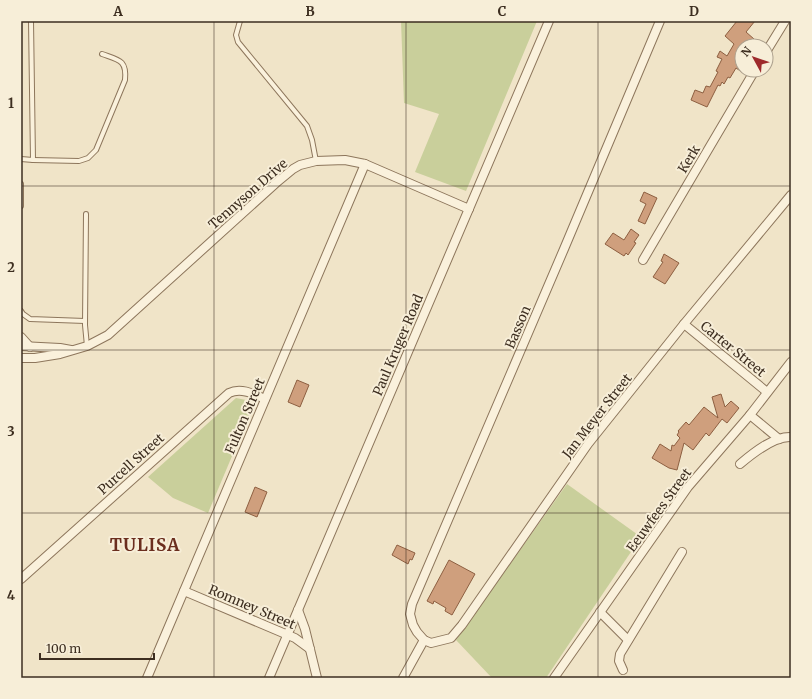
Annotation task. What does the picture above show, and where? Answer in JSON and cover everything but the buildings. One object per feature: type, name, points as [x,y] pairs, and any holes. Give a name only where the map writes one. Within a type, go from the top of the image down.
[{"type":"street","name":"Paul Kruger Road","points":[[269,678],[549,21]]},
{"type":"street","name":"Basson","points":[[424,640],[413,625],[410,614],[412,604],[660,21]]},
{"type":"street","points":[[774,39],[785,21]]},
{"type":"street","name":"Kerk","points":[[642,260],[751,78]]},
{"type":"street","name":"Tennyson Drive","points":[[21,358],[35,358],[60,354],[87,346],[108,335],[293,169],[300,165],[316,161],[345,160],[365,164],[469,209]]},
{"type":"street","name":"Fulton Street","points":[[147,678],[365,164]]},
{"type":"street","name":"Jan Meyer Street","points":[[424,640],[431,643],[451,638],[462,625],[588,444],[684,324],[791,195]]},
{"type":"street","name":"Carter Street","points":[[684,324],[767,392]]},
{"type":"street","points":[[21,337],[30,347]]},
{"type":"street","name":"Tennyson Drive","points":[[21,346],[72,350]]},
{"type":"street","name":"Eeuwfees Street","points":[[554,678],[688,487],[750,415],[791,362]]},
{"type":"street","name":"Purcell Street","points":[[21,579],[229,393],[234,391],[247,392],[265,399]]},
{"type":"street","points":[[750,415],[779,439]]},
{"type":"street","points":[[740,464],[752,454],[779,439],[791,437]]},
{"type":"street","points":[[623,670],[619,657],[682,552]]},
{"type":"street","name":"Romney Street","points":[[184,591],[287,636],[295,638],[310,649]]},
{"type":"street","points":[[298,610],[305,629],[317,678]]},
{"type":"street","points":[[600,612],[628,640]]},
{"type":"street","points":[[404,678],[424,640]]},
{"type":"lane","points":[[31,21],[33,160]]},
{"type":"lane","points":[[240,21],[236,35],[238,42],[307,126],[312,140],[316,161]]},
{"type":"lane","points":[[21,159],[79,161],[88,158],[96,150],[126,76],[124,64],[119,60],[102,54]]},
{"type":"lane","points":[[21,184],[21,206]]},
{"type":"lane","points":[[86,214],[85,321],[87,346]]},
{"type":"lane","points":[[21,311],[30,319],[85,321]]},
{"type":"green space","points":[[401,21],[537,21],[466,191],[415,172],[439,114],[404,103]]},
{"type":"green space","points":[[236,398],[246,400],[254,404],[208,513],[173,498],[148,477]]},
{"type":"green space","points":[[567,484],[641,537],[546,678],[492,678],[456,640]]},
{"type":"district","name":"TULISA","points":[[145,545]]}]
